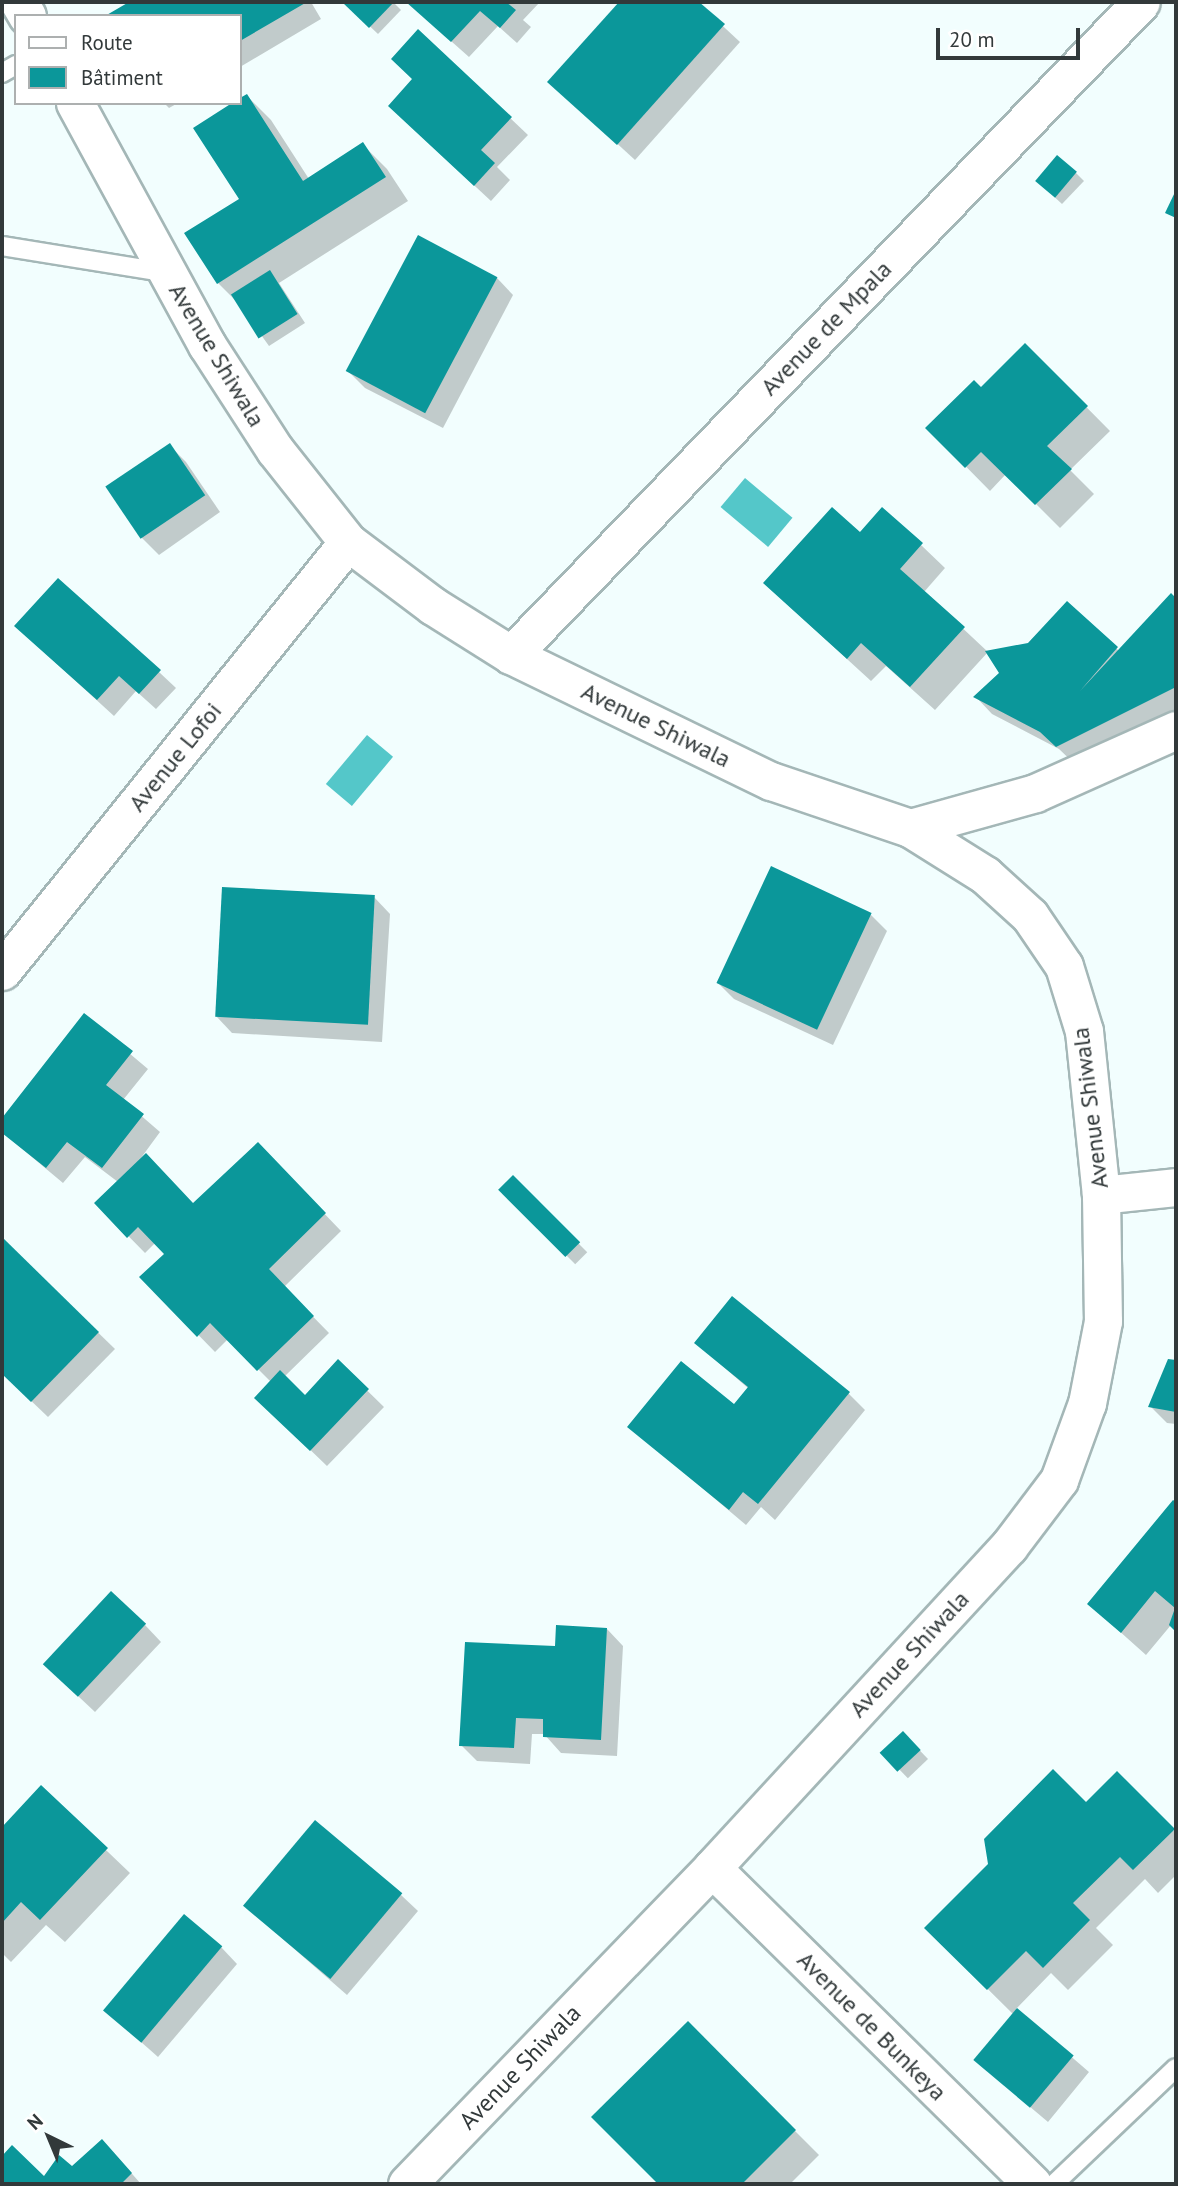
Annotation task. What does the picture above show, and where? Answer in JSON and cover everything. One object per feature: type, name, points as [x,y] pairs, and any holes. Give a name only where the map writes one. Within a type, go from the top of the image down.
[{"type":"street","name":"Avenue de Mpala","points":[[511,655],[1141,2]]},
{"type":"street","name":"Avenue Shiwala","points":[[76,105],[207,345],[275,450],[348,542],[433,606],[511,655],[772,781],[910,828],[985,875],[1030,916],[1064,966],[1084,1031],[1101,1195],[1103,1321],[1087,1403],[1059,1480],[1009,1546],[712,1868],[407,2184]]},
{"type":"street","name":"Avenue Lofoi","points":[[2,971],[348,542]]},
{"type":"street","points":[[910,828],[1035,793],[1176,730]]},
{"type":"street","points":[[1101,1195],[1176,1187]]},
{"type":"street","name":"Avenue de Bunkeya","points":[[712,1868],[1031,2184]]},
{"type":"lane","points":[[2,246],[168,273]]},
{"type":"lane","points":[[1054,2184],[1176,2068]]},
{"type":"water","points":[[745,478],[792,518],[768,547],[721,507]]},
{"type":"water","points":[[367,735],[393,757],[352,806],[326,784]]},
{"type":"building","points":[[129,2],[307,2],[242,40],[242,14],[108,14]]},
{"type":"building","points":[[342,2],[394,2],[369,28]]},
{"type":"building","points":[[406,2],[506,2],[516,10],[500,28],[480,11],[451,42]]},
{"type":"building","points":[[619,2],[699,2],[725,24],[617,145],[547,82]]},
{"type":"building","points":[[418,29],[512,117],[481,150],[495,163],[474,186],[388,106],[412,79],[391,59]]},
{"type":"building","points":[[247,94],[303,181],[363,142],[386,177],[217,284],[184,233],[239,199],[193,128],[229,105],[242,105],[242,97]]},
{"type":"building","points":[[1057,155],[1077,172],[1055,198],[1035,181]]},
{"type":"building","points":[[1176,190],[1176,218],[1165,213]]},
{"type":"building","points":[[418,235],[497,277],[425,413],[346,371]]},
{"type":"building","points":[[270,270],[298,314],[259,338],[231,294]]},
{"type":"building","points":[[1025,343],[1088,406],[1047,446],[1072,469],[1035,505],[981,452],[965,468],[925,428],[974,380],[981,387]]},
{"type":"building","points":[[170,443],[205,495],[141,539],[105,487]]},
{"type":"building","points":[[832,507],[860,532],[882,507],[923,543],[900,569],[965,627],[910,687],[861,643],[847,659],[763,583]]},
{"type":"building","points":[[58,578],[161,670],[139,694],[119,676],[97,700],[14,626]]},
{"type":"building","points":[[1171,593],[1176,598],[1176,687],[1056,747],[1040,732],[973,697],[999,673],[985,651],[1028,643],[1067,601],[1118,647],[1080,691]]},
{"type":"building","points":[[771,866],[872,913],[817,1030],[716,983]]},
{"type":"building","points":[[222,887],[375,895],[368,1025],[215,1017]]},
{"type":"building","points":[[84,1013],[133,1051],[106,1085],[144,1114],[102,1168],[67,1142],[46,1168],[2,1133],[2,1118]]},
{"type":"building","points":[[258,1142],[326,1213],[269,1269],[314,1316],[257,1371],[210,1323],[197,1337],[139,1277],[164,1254],[138,1227],[127,1238],[94,1203],[146,1153],[193,1203]]},
{"type":"building","points":[[513,1175],[580,1242],[565,1257],[498,1190]]},
{"type":"building","points":[[2,1237],[99,1332],[31,1402],[2,1374]]},
{"type":"building","points":[[732,1296],[850,1392],[758,1504],[743,1492],[729,1510],[627,1427],[681,1361],[734,1404],[748,1387],[694,1343]]},
{"type":"building","points":[[338,1359],[369,1389],[310,1451],[254,1398],[280,1370],[305,1395]]},
{"type":"building","points":[[1168,1359],[1176,1360],[1176,1412],[1148,1407]]},
{"type":"building","points":[[1173,1500],[1176,1502],[1176,1632],[1169,1625],[1175,1608],[1155,1591],[1121,1633],[1087,1604]]},
{"type":"building","points":[[111,1591],[146,1624],[78,1697],[43,1664]]},
{"type":"building","points":[[556,1625],[607,1628],[601,1740],[543,1737],[543,1719],[516,1718],[514,1748],[459,1746],[465,1642],[555,1646]]},
{"type":"building","points":[[903,1731],[921,1750],[897,1772],[880,1753]]},
{"type":"building","points":[[1053,1769],[1086,1802],[1117,1771],[1175,1829],[1133,1870],[1120,1857],[1073,1903],[1090,1920],[1043,1968],[1026,1951],[987,1990],[924,1928],[988,1864],[984,1839]]},
{"type":"building","points":[[41,1785],[108,1848],[40,1920],[21,1902],[2,1923],[2,1827]]},
{"type":"building","points":[[315,1820],[402,1893],[330,1979],[243,1906]]},
{"type":"building","points":[[184,1914],[222,1946],[141,2043],[103,2011]]},
{"type":"building","points":[[1017,2008],[1074,2056],[1030,2108],[973,2060]]},
{"type":"building","points":[[688,2021],[796,2130],[742,2184],[658,2184],[591,2117]]},
{"type":"building","points":[[102,2139],[132,2173],[121,2184],[2,2184],[2,2156],[12,2145],[44,2176],[59,2155],[72,2166]]}]
